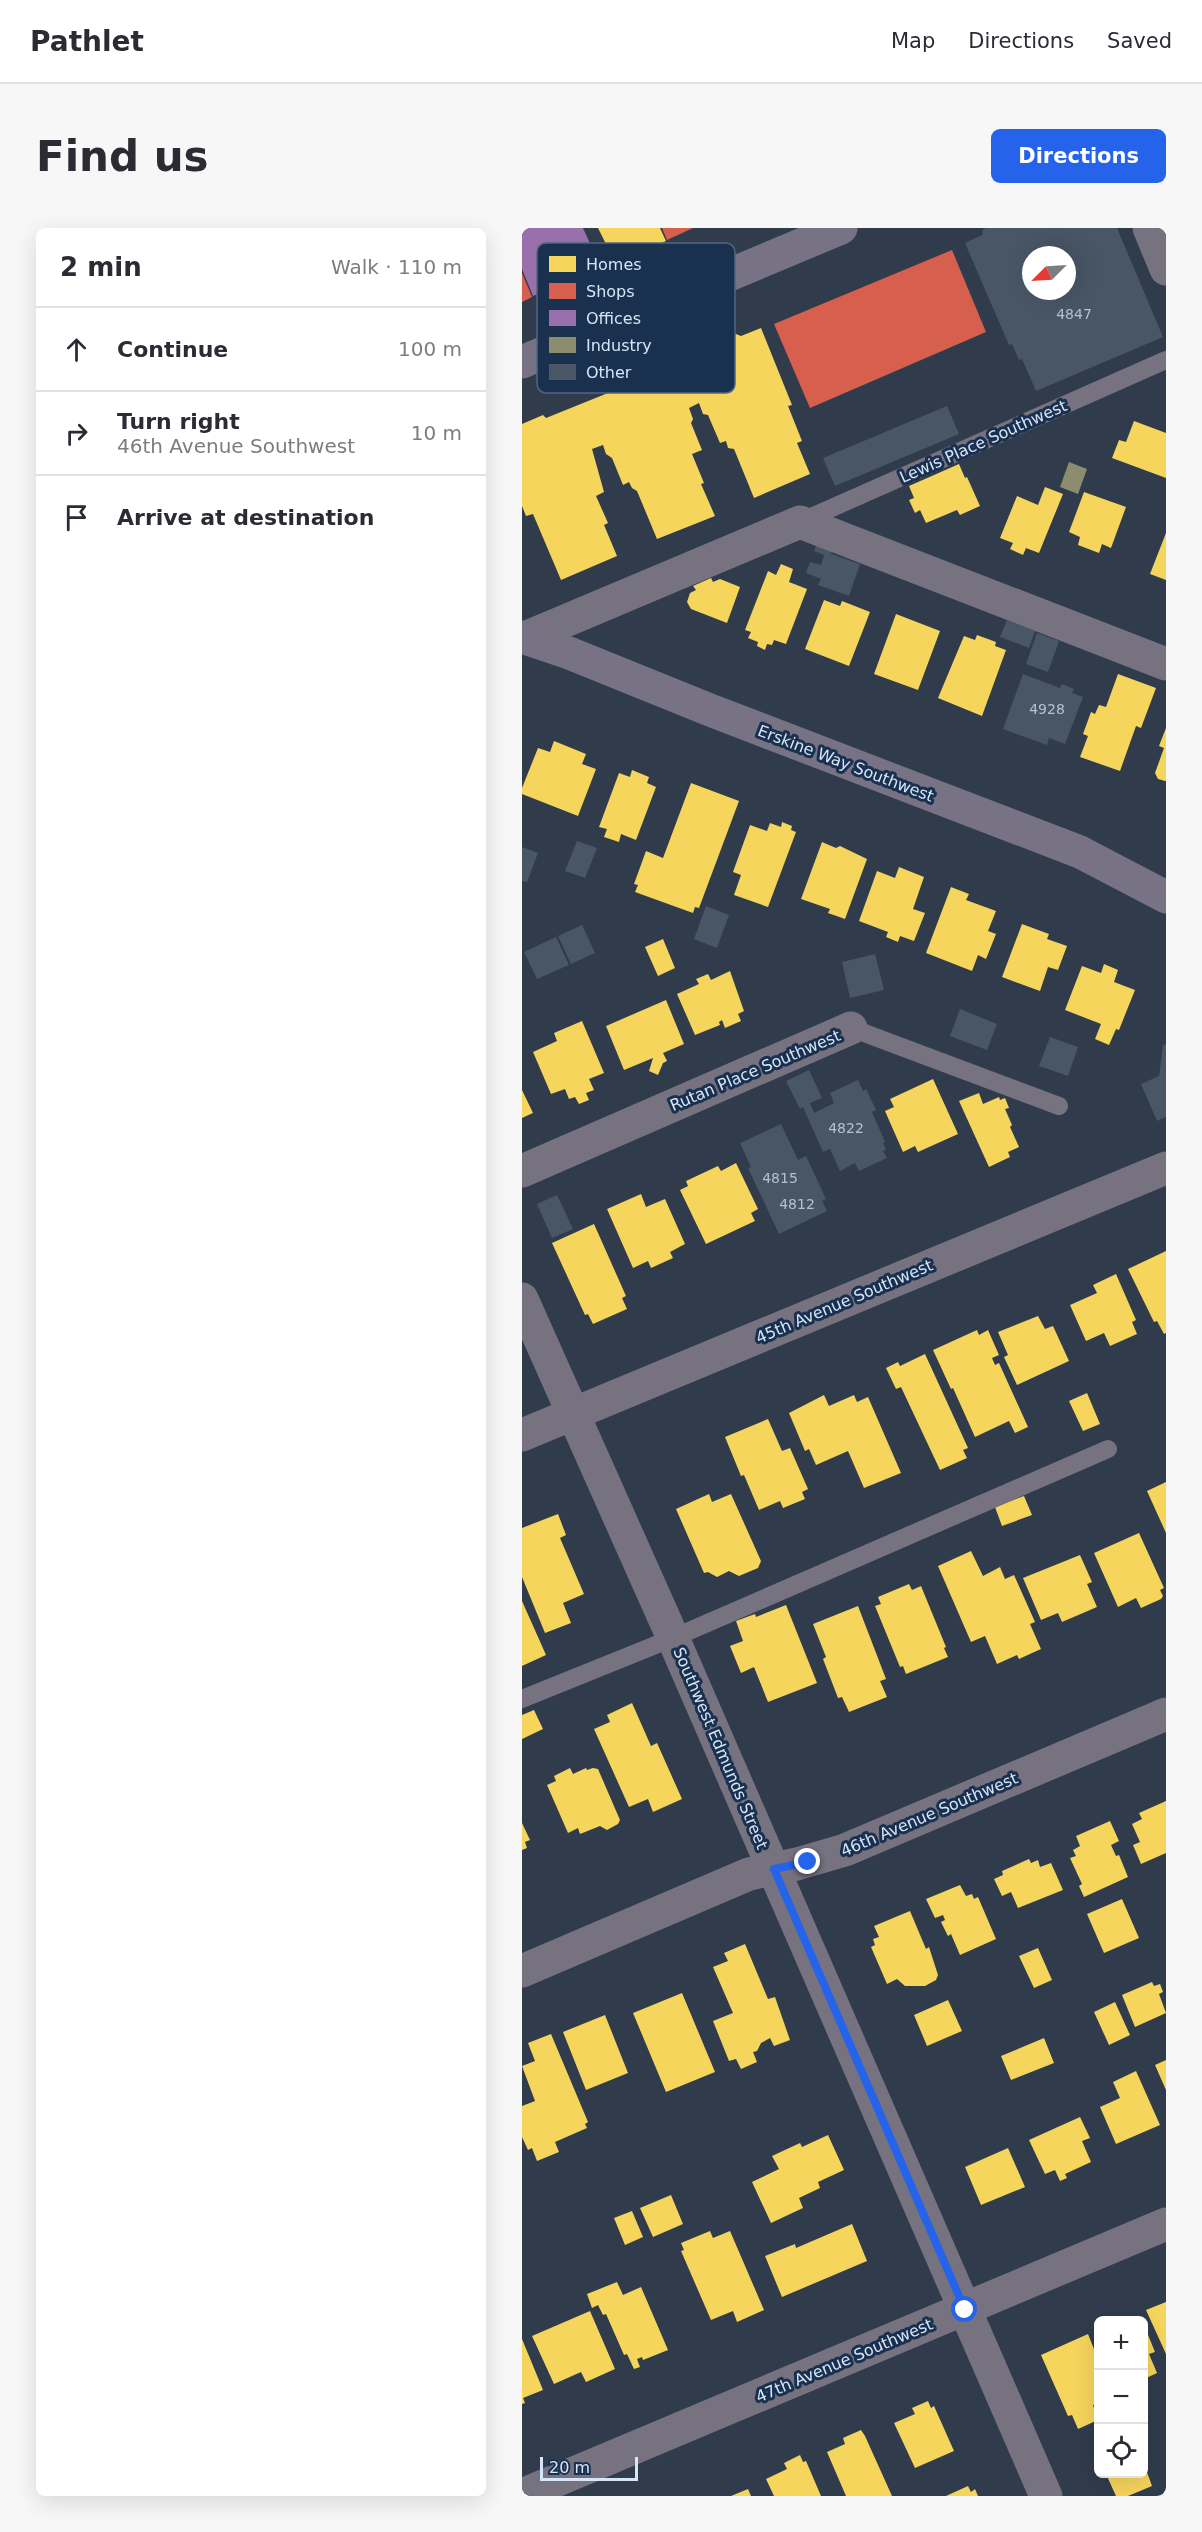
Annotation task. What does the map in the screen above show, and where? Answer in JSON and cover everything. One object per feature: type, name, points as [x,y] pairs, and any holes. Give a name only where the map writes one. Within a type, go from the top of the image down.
[{"type":"street","points":[[735,273],[841,228]]},
{"type":"street","points":[[1149,228],[1166,269]]},
{"type":"street","points":[[522,362],[537,356]]},
{"type":"street","points":[[800,522],[1166,664]]},
{"type":"street","name":"Lewis Place Southwest","points":[[523,637],[800,522]]},
{"type":"street","name":"Erskine Way Southwest","points":[[523,637],[568,652],[710,710],[1080,852],[1166,897]]},
{"type":"street","name":"Rutan Place Southwest","points":[[522,1171],[851,1028]]},
{"type":"street","name":"45th Avenue Southwest","points":[[522,1435],[1166,1168]]},
{"type":"street","name":"Southwest Edmunds Street","points":[[522,1299],[673,1638],[1046,2496]]},
{"type":"street","name":"46th Avenue Southwest","points":[[522,1971],[748,1874],[844,1850],[1166,1714]]},
{"type":"street","name":"47th Avenue Southwest","points":[[522,2495],[1166,2224]]},
{"type":"lane","name":"Lewis Place Southwest","points":[[800,522],[1166,360]]},
{"type":"lane","name":"Rutan Place Southwest","points":[[851,1028],[1059,1106]]},
{"type":"lane","points":[[522,1699],[673,1638],[1108,1449]]},
{"type":"building: Homes","points":[[598,228],[660,228],[666,241],[661,243],[606,243]]},
{"type":"building: Homes","points":[[761,328],[792,405],[788,406],[802,441],[797,443],[810,474],[754,498],[734,449],[728,448],[726,441],[720,443],[708,415],[703,414],[699,403],[689,408],[693,419],[691,423],[702,450],[692,454],[704,483],[701,484],[715,516],[657,539],[637,491],[629,482],[623,485],[612,458],[606,454],[603,445],[592,449],[604,492],[596,496],[608,523],[604,525],[617,556],[561,580],[533,514],[526,516],[522,506],[522,424],[543,415],[546,418],[608,393],[735,393],[735,334],[741,336]]},
{"type":"building: Homes","points":[[1134,421],[1166,433],[1166,478],[1112,458],[1119,440],[1126,442]]},
{"type":"building: Homes","points":[[959,464],[980,506],[960,515],[957,510],[926,523],[920,510],[915,513],[909,500],[914,498],[909,486]]},
{"type":"building: Homes","points":[[1045,487],[1063,494],[1039,553],[1026,548],[1023,555],[1010,549],[1013,543],[1000,538],[1017,496],[1038,505]]},
{"type":"building: Homes","points":[[1084,492],[1126,507],[1111,548],[1102,544],[1099,553],[1078,545],[1080,537],[1069,532]]},
{"type":"building: Homes","points":[[1166,533],[1166,580],[1150,574]]},
{"type":"building: Homes","points":[[781,564],[793,569],[789,582],[807,589],[786,644],[774,640],[772,645],[767,644],[765,650],[757,646],[758,642],[748,638],[751,632],[745,630],[768,571],[776,575]]},
{"type":"building: Homes","points":[[711,578],[713,582],[720,579],[740,587],[727,623],[691,609],[687,602],[690,593],[696,590],[693,586]]},
{"type":"building: Homes","points":[[824,600],[840,606],[842,601],[870,612],[849,666],[805,649]]},
{"type":"building: Homes","points":[[896,614],[940,631],[918,690],[874,674]]},
{"type":"building: Homes","points":[[977,635],[996,642],[995,646],[1006,650],[982,716],[938,698],[964,636],[975,640]]},
{"type":"building: Homes","points":[[1118,674],[1156,688],[1141,728],[1136,726],[1120,771],[1080,757],[1088,736],[1083,734],[1091,712],[1095,714],[1099,705],[1106,707]]},
{"type":"building: Homes","points":[[1166,728],[1165,781],[1158,779],[1155,773],[1164,748],[1159,746]]},
{"type":"building: Homes","points":[[554,741],[586,754],[582,764],[596,769],[578,816],[522,794],[522,788],[538,748],[550,752]]},
{"type":"building: Homes","points":[[632,770],[649,777],[647,783],[656,787],[636,840],[621,834],[619,842],[604,837],[607,829],[599,827],[619,773],[630,777]]},
{"type":"building: Homes","points":[[691,783],[739,801],[699,908],[695,907],[693,913],[635,892],[638,885],[634,884],[646,851],[663,858]]},
{"type":"building: Homes","points":[[782,822],[792,826],[791,830],[796,832],[768,907],[734,895],[741,875],[733,872],[750,825],[767,831],[770,823],[781,827]]},
{"type":"building: Homes","points":[[822,842],[836,848],[840,846],[867,859],[845,919],[828,913],[830,909],[801,899]]},
{"type":"building: Homes","points":[[899,867],[924,877],[913,909],[925,913],[914,941],[900,936],[898,942],[886,937],[888,932],[859,921],[877,871],[895,878]]},
{"type":"building: Homes","points":[[951,887],[969,894],[966,900],[996,911],[988,931],[996,934],[986,959],[978,955],[972,971],[926,953]]},
{"type":"building: Homes","points":[[1022,924],[1049,934],[1047,939],[1067,946],[1058,970],[1048,967],[1040,991],[1002,977]]},
{"type":"building: Homes","points":[[663,939],[675,968],[658,976],[645,947]]},
{"type":"building: Homes","points":[[1104,964],[1118,970],[1114,982],[1135,990],[1119,1030],[1116,1029],[1109,1045],[1095,1039],[1101,1024],[1065,1010],[1082,966],[1101,973]]},
{"type":"building: Homes","points":[[730,971],[744,1011],[738,1014],[741,1021],[725,1028],[722,1020],[719,1022],[720,1025],[695,1035],[677,994],[699,984],[696,979],[708,974],[711,980]]},
{"type":"building: Homes","points":[[666,1000],[684,1044],[663,1053],[667,1061],[663,1063],[658,1075],[649,1071],[653,1058],[624,1070],[606,1026]]},
{"type":"building: Homes","points":[[582,1021],[604,1073],[589,1079],[594,1090],[586,1093],[589,1100],[579,1104],[575,1097],[569,1099],[565,1089],[551,1094],[533,1052],[557,1041],[554,1033]]},
{"type":"building: Homes","points":[[933,1079],[958,1134],[918,1152],[915,1146],[903,1152],[885,1111],[894,1107],[890,1099]]},
{"type":"building: Homes","points":[[522,1090],[533,1113],[522,1118]]},
{"type":"building: Homes","points":[[979,1093],[983,1104],[999,1097],[1000,1100],[1005,1098],[1009,1108],[1005,1109],[1012,1125],[1010,1127],[1019,1147],[1008,1152],[1010,1157],[989,1167],[959,1101]]},
{"type":"building: Homes","points":[[736,1163],[758,1209],[751,1213],[755,1221],[706,1244],[680,1190],[688,1186],[686,1181],[718,1166],[721,1171]]},
{"type":"building: Homes","points":[[641,1194],[646,1207],[665,1199],[685,1244],[670,1252],[673,1258],[651,1268],[648,1261],[633,1268],[607,1209]]},
{"type":"building: Homes","points":[[594,1224],[626,1296],[622,1298],[627,1309],[593,1324],[588,1314],[585,1315],[552,1243]]},
{"type":"building: Homes","points":[[1166,1251],[1166,1333],[1164,1334],[1157,1321],[1154,1322],[1128,1269]]},
{"type":"building: Homes","points":[[1116,1274],[1136,1320],[1132,1322],[1137,1334],[1110,1346],[1104,1333],[1086,1341],[1070,1305],[1097,1293],[1093,1285]]},
{"type":"building: Homes","points":[[1038,1316],[1045,1329],[1053,1326],[1069,1361],[1017,1385],[1004,1357],[1008,1355],[998,1332]]},
{"type":"building: Homes","points":[[977,1330],[979,1335],[988,1330],[999,1355],[992,1358],[995,1365],[999,1363],[1028,1427],[1015,1433],[1009,1421],[975,1437],[933,1350]]},
{"type":"building: Homes","points":[[925,1354],[968,1448],[963,1450],[967,1458],[940,1470],[901,1387],[896,1389],[886,1368],[898,1362],[900,1366]]},
{"type":"building: Homes","points":[[1087,1393],[1100,1424],[1083,1431],[1069,1401]]},
{"type":"building: Homes","points":[[824,1395],[829,1406],[854,1395],[857,1402],[868,1397],[901,1473],[864,1488],[848,1451],[816,1465],[809,1449],[805,1451],[789,1413]]},
{"type":"building: Homes","points":[[768,1419],[782,1451],[790,1448],[808,1489],[802,1492],[805,1499],[783,1508],[780,1501],[759,1510],[744,1475],[741,1476],[725,1437]]},
{"type":"building: Homes","points":[[1166,1482],[1166,1533],[1147,1491]]},
{"type":"building: Homes","points":[[709,1494],[712,1502],[731,1494],[761,1561],[758,1568],[739,1576],[729,1571],[717,1577],[708,1572],[704,1573],[676,1509]]},
{"type":"building: Homes","points":[[1024,1496],[1032,1515],[1002,1526],[995,1507]]},
{"type":"building: Homes","points":[[558,1514],[566,1535],[560,1538],[584,1594],[563,1603],[571,1623],[545,1633],[522,1577],[522,1528]]},
{"type":"building: Homes","points":[[1139,1533],[1164,1588],[1160,1590],[1163,1596],[1141,1608],[1136,1598],[1118,1607],[1094,1553]]},
{"type":"building: Homes","points":[[971,1551],[983,1576],[1000,1567],[1005,1579],[1014,1575],[1035,1622],[1030,1624],[1041,1649],[1019,1659],[1017,1655],[997,1664],[985,1636],[971,1642],[938,1566]]},
{"type":"building: Homes","points":[[1080,1555],[1092,1582],[1087,1584],[1097,1607],[1062,1622],[1058,1613],[1041,1620],[1023,1578]]},
{"type":"building: Homes","points":[[909,1584],[912,1590],[921,1586],[948,1657],[906,1674],[903,1666],[900,1667],[875,1606],[881,1604],[878,1597]]},
{"type":"building: Homes","points":[[522,1601],[546,1655],[522,1666]]},
{"type":"building: Homes","points":[[786,1605],[817,1683],[768,1702],[754,1667],[741,1673],[730,1646],[743,1641],[736,1621],[755,1614],[756,1617]]},
{"type":"building: Homes","points":[[858,1606],[886,1679],[880,1681],[887,1697],[849,1712],[842,1697],[838,1698],[813,1624]]},
{"type":"building: Homes","points":[[632,1703],[651,1746],[657,1743],[682,1799],[653,1812],[648,1799],[629,1807],[594,1729],[610,1722],[607,1715]]},
{"type":"building: Homes","points":[[534,1710],[543,1729],[522,1739],[522,1715]]},
{"type":"building: Homes","points":[[570,1768],[573,1774],[586,1768],[587,1770],[598,1769],[620,1820],[618,1824],[607,1830],[600,1826],[580,1834],[578,1828],[568,1833],[547,1785],[556,1781],[554,1776]]},
{"type":"building: Homes","points":[[1166,1801],[1166,1853],[1141,1864],[1133,1845],[1140,1842],[1132,1824],[1142,1819],[1139,1813]]},
{"type":"building: Homes","points":[[1110,1821],[1119,1841],[1111,1845],[1116,1856],[1119,1855],[1128,1877],[1084,1897],[1079,1886],[1082,1884],[1070,1858],[1076,1856],[1073,1850],[1080,1846],[1076,1836]]},
{"type":"building: Homes","points":[[522,1823],[530,1840],[525,1842],[527,1848],[522,1850]]},
{"type":"building: Homes","points":[[1029,1859],[1031,1863],[1038,1860],[1040,1867],[1051,1863],[1063,1890],[1018,1908],[1011,1892],[1002,1896],[994,1879],[1003,1875],[1002,1871]]},
{"type":"building: Homes","points":[[960,1885],[966,1896],[972,1894],[974,1899],[978,1897],[996,1939],[960,1955],[951,1934],[948,1936],[941,1922],[945,1920],[943,1915],[935,1918],[926,1899]]},
{"type":"building: Homes","points":[[1122,1899],[1139,1938],[1104,1953],[1087,1914]]},
{"type":"building: Homes","points":[[910,1911],[926,1949],[929,1947],[938,1975],[936,1980],[925,1986],[905,1986],[897,1979],[887,1984],[871,1947],[875,1945],[873,1939],[879,1937],[874,1926]]},
{"type":"building: Homes","points":[[745,1944],[768,1999],[775,1997],[790,2040],[774,2046],[770,2038],[761,2043],[757,2051],[753,2052],[757,2062],[741,2069],[736,2059],[729,2061],[713,2021],[733,2013],[713,1967],[728,1961],[724,1953]]},
{"type":"building: Homes","points":[[1038,1948],[1052,1980],[1034,1988],[1019,1956]]},
{"type":"building: Homes","points":[[1152,1982],[1154,1986],[1160,1984],[1163,1992],[1159,1994],[1166,2013],[1135,2027],[1122,1995]]},
{"type":"building: Homes","points":[[682,1993],[715,2072],[666,2092],[633,2013]]},
{"type":"building: Homes","points":[[948,2000],[962,2031],[927,2046],[914,2015]]},
{"type":"building: Homes","points":[[1115,2002],[1130,2035],[1109,2045],[1094,2012]]},
{"type":"building: Homes","points":[[605,2015],[628,2073],[586,2090],[563,2032]]},
{"type":"building: Homes","points":[[551,2034],[588,2122],[585,2124],[587,2128],[555,2142],[559,2152],[537,2161],[532,2148],[528,2150],[522,2137],[522,2106],[535,2101],[522,2066],[535,2061],[528,2043]]},
{"type":"building: Homes","points":[[1044,2038],[1054,2063],[1011,2080],[1001,2056]]},
{"type":"building: Homes","points":[[1166,2060],[1166,2090],[1155,2065]]},
{"type":"building: Homes","points":[[1136,2071],[1160,2125],[1116,2144],[1100,2107],[1120,2098],[1113,2082]]},
{"type":"building: Homes","points":[[1080,2117],[1090,2138],[1082,2141],[1091,2162],[1065,2174],[1067,2178],[1060,2181],[1055,2170],[1045,2174],[1029,2140]]},
{"type":"building: Homes","points":[[828,2135],[844,2170],[818,2182],[820,2188],[799,2198],[803,2208],[771,2223],[752,2182],[779,2169],[772,2156],[800,2143],[802,2147]]},
{"type":"building: Homes","points":[[1008,2148],[1025,2187],[981,2205],[965,2167]]},
{"type":"building: Homes","points":[[671,2195],[683,2224],[653,2237],[640,2208]]},
{"type":"building: Homes","points":[[632,2211],[643,2237],[625,2245],[614,2218]]},
{"type":"building: Homes","points":[[852,2224],[867,2261],[782,2297],[765,2256],[795,2244],[796,2248]]},
{"type":"building: Homes","points":[[710,2231],[713,2238],[730,2231],[764,2310],[737,2322],[733,2311],[711,2320],[681,2251],[684,2250],[681,2243]]},
{"type":"building: Homes","points":[[617,2282],[623,2295],[641,2287],[668,2350],[643,2360],[642,2357],[637,2359],[640,2367],[634,2369],[627,2354],[624,2355],[606,2314],[603,2315],[598,2305],[592,2308],[587,2294]]},
{"type":"building: Homes","points":[[1166,2302],[1166,2354],[1146,2310]]},
{"type":"building: Homes","points":[[590,2311],[615,2369],[586,2382],[581,2372],[554,2384],[532,2336]]},
{"type":"building: Homes","points":[[1088,2334],[1094,2349],[1094,2422],[1078,2429],[1072,2415],[1068,2416],[1041,2355]]},
{"type":"building: Homes","points":[[1148,2335],[1155,2352],[1149,2354],[1157,2373],[1148,2377]]},
{"type":"building: Homes","points":[[522,2339],[543,2390],[523,2398],[525,2403],[522,2404]]},
{"type":"building: Homes","points":[[928,2401],[931,2408],[934,2406],[954,2451],[915,2468],[894,2423],[915,2414],[912,2408]]},
{"type":"building: Homes","points":[[861,2430],[892,2496],[846,2496],[827,2452],[845,2444],[843,2438]]},
{"type":"building: Homes","points":[[800,2455],[803,2462],[806,2461],[821,2496],[774,2496],[766,2479],[787,2469],[784,2463]]},
{"type":"building: Homes","points":[[1148,2475],[1152,2486],[1128,2496],[1116,2496],[1108,2478],[1148,2478]]},
{"type":"building: Homes","points":[[968,2486],[971,2492],[975,2489],[978,2496],[946,2496]]},
{"type":"building: Homes","points":[[748,2489],[751,2496],[731,2496]]},
{"type":"building: Shops","points":[[662,228],[693,228],[667,240]]},
{"type":"building: Shops","points":[[952,250],[986,332],[810,408],[774,324]]},
{"type":"building: Shops","points":[[522,273],[532,297],[522,302]]},
{"type":"building: Offices","points":[[522,228],[583,228],[590,243],[537,243],[537,294],[533,296],[522,269]]},
{"type":"building: Industry","points":[[1069,462],[1087,469],[1078,494],[1060,487]]},
{"type":"building: Other","points":[[987,228],[1117,228],[1163,337],[1036,391],[1022,359],[1019,360],[1012,344],[1009,345],[965,243],[982,235],[983,229]]},
{"type":"building: Other","points":[[947,406],[959,434],[835,486],[823,458]]},
{"type":"building: Other","points":[[818,541],[834,547],[831,554],[860,564],[849,596],[818,585],[821,579],[806,573],[810,562],[821,565],[824,555],[814,551]]},
{"type":"building: Other","points":[[1007,620],[1035,631],[1029,648],[1000,637]]},
{"type":"building: Other","points":[[1037,633],[1059,641],[1048,672],[1026,664]]},
{"type":"building: Other","points":[[1023,674],[1060,688],[1062,684],[1074,689],[1072,693],[1083,697],[1065,744],[1049,738],[1047,745],[1003,729]]},
{"type":"building: Other","points":[[577,841],[597,848],[585,878],[565,871]]},
{"type":"building: Other","points":[[522,847],[538,853],[527,882],[522,881]]},
{"type":"building: Other","points":[[706,906],[729,915],[717,948],[694,939]]},
{"type":"building: Other","points":[[582,925],[595,953],[571,964],[558,936]]},
{"type":"building: Other","points":[[556,937],[569,965],[537,979],[524,952]]},
{"type":"building: Other","points":[[875,954],[884,990],[850,998],[842,962]]},
{"type":"building: Other","points":[[960,1009],[997,1024],[987,1050],[950,1036]]},
{"type":"building: Other","points":[[1050,1037],[1078,1047],[1068,1076],[1039,1066]]},
{"type":"building: Other","points":[[1166,1044],[1166,1117],[1157,1121],[1141,1084],[1159,1076],[1163,1045]]},
{"type":"building: Other","points":[[809,1070],[822,1098],[810,1103],[814,1113],[834,1103],[830,1093],[858,1080],[863,1091],[866,1089],[876,1110],[872,1112],[885,1142],[883,1143],[886,1150],[883,1151],[887,1158],[859,1171],[855,1163],[840,1171],[830,1149],[823,1152],[803,1107],[800,1109],[786,1081]]},
{"type":"building: Other","points":[[781,1124],[798,1160],[806,1156],[826,1199],[822,1201],[827,1211],[779,1234],[748,1168],[751,1167],[740,1143]]},
{"type":"building: Other","points":[[557,1195],[573,1229],[552,1238],[537,1204]]},
{"type":"route","points":[[808,1862],[774,1869],[965,2310]]}]
